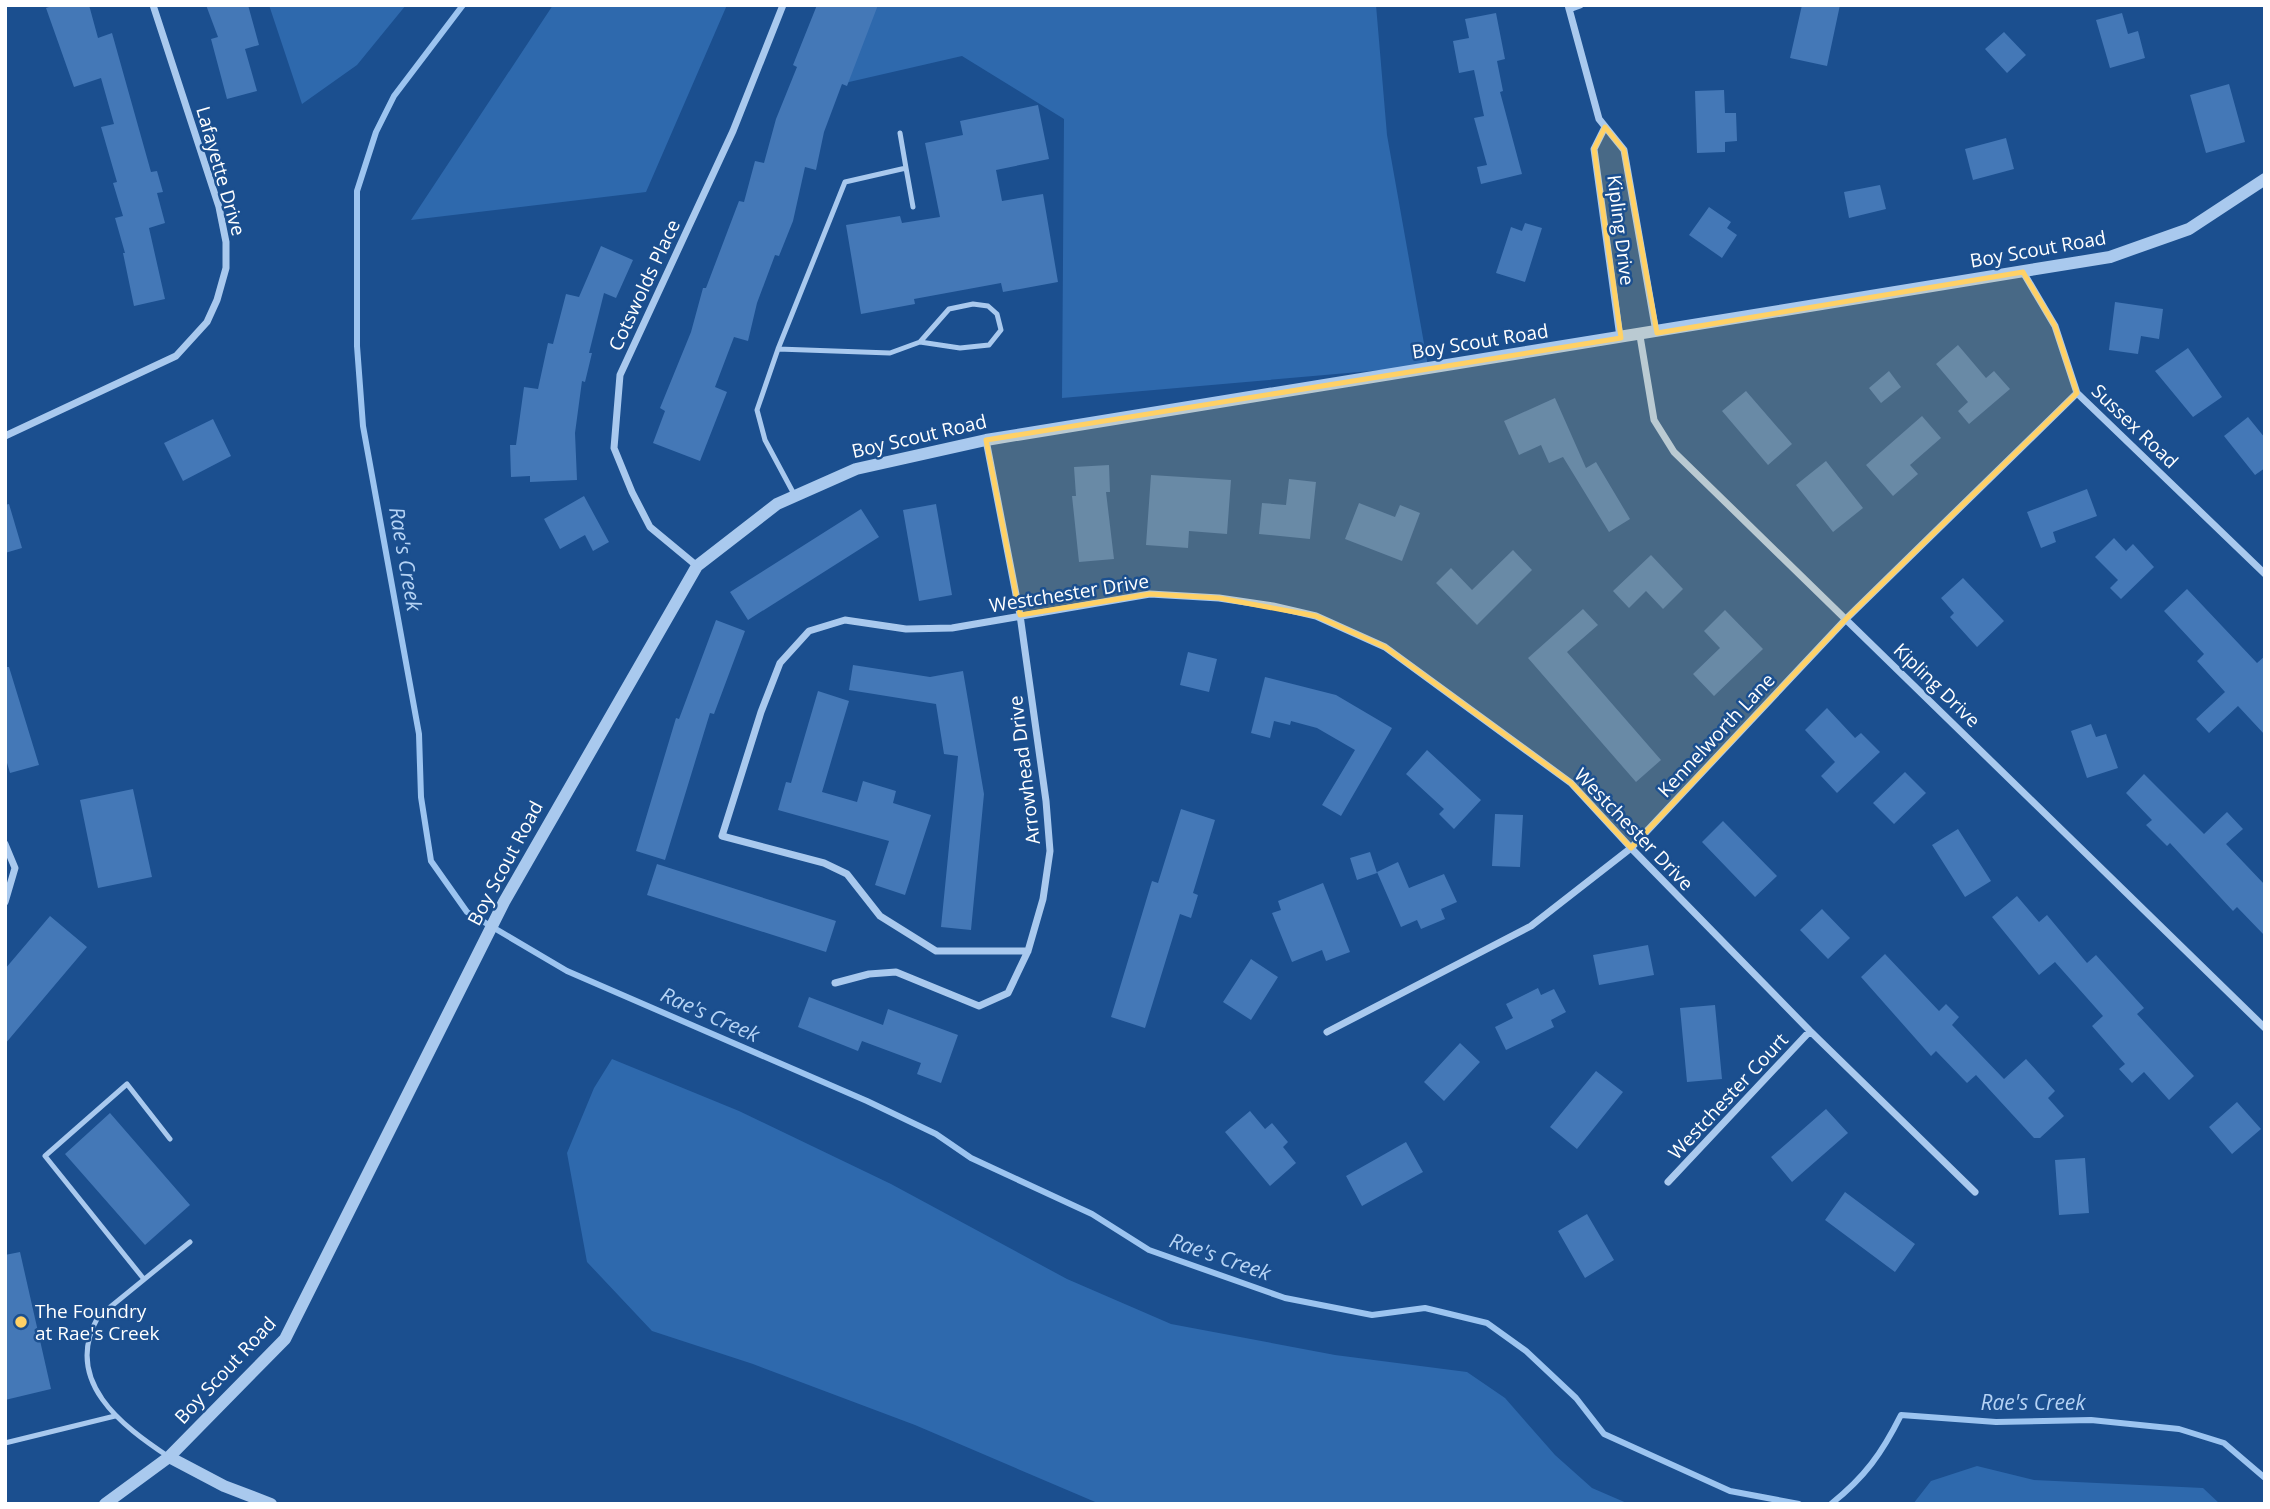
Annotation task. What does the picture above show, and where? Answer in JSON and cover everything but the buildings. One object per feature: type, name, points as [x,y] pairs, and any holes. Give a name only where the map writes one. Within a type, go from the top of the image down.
[{"type":"street","name":"Lafayette Drive","points":[[5,436],[176,356],[207,322],[217,300],[226,268],[226,242],[153,5]]},
{"type":"street","name":"Cotswolds Place","points":[[697,566],[650,527],[627,481],[614,448],[620,375],[733,131],[783,5]]},
{"type":"street","points":[[1569,7],[1580,5]]},
{"type":"street","name":"Kipling Drive","points":[[1569,7],[1599,119],[1624,150],[1657,333]]},
{"type":"street","name":"Kipling Drive","points":[[1605,127],[1594,149],[1620,338]]},
{"type":"street","name":"Boy Scout Road","points":[[110,1502],[169,1457],[285,1339],[504,902],[697,566],[777,504],[856,469],[986,440],[1640,336],[2110,257],[2189,229],[2265,178]]},
{"type":"street","name":"Sussex Road","points":[[2022,272],[2055,326],[2077,393],[2265,574]]},
{"type":"street","name":"Kipling Drive","points":[[1640,336],[1654,420],[1674,452],[2265,1028]]},
{"type":"street","name":"Kennelworth Lane","points":[[1327,1032],[1531,926],[1631,848],[1847,618],[2077,393]]},
{"type":"street","name":"Arrowhead Drive","points":[[835,983],[869,974],[896,972],[979,1006],[1007,993],[1028,951],[1043,899],[1050,851],[1046,801],[1020,615],[986,440]]},
{"type":"street","name":"Westchester Drive","points":[[1028,951],[936,951],[880,916],[847,874],[824,863],[722,836],[761,712],[780,663],[809,631],[845,620],[906,629],[952,628],[1150,594],[1219,598],[1316,616],[1385,647],[1571,783],[1810,1031],[1975,1192]]},
{"type":"street","points":[[5,844],[15,868],[5,902]]},
{"type":"street","name":"Westchester Court","points":[[1668,1182],[1810,1031]]},
{"type":"street","points":[[169,1457],[224,1486],[271,1504]]},
{"type":"lane","points":[[900,133],[914,207]]},
{"type":"lane","points":[[795,496],[765,439],[757,410],[778,349],[845,182],[906,168]]},
{"type":"lane","points":[[778,349],[890,353],[920,342],[949,309],[973,304],[988,306],[997,314],[1000,330],[989,345],[960,348],[920,342]]},
{"type":"lane","points":[[143,1278],[45,1156],[127,1084],[170,1139]]},
{"type":"lane","points":[[169,1457],[126,1429],[103,1402],[90,1377],[88,1350],[91,1329],[98,1317],[190,1242]]},
{"type":"lane","points":[[5,1443],[115,1416]]},
{"type":"highlighted area","points":[[1605,127],[1624,150],[1657,333],[2023,272],[2055,326],[2077,393],[1847,618],[1631,848],[1571,783],[1385,647],[1316,616],[1219,598],[1150,594],[1020,615],[986,440],[1621,338],[1594,149]]},
{"type":"shaded area","points":[[269,5],[406,5],[357,65],[302,104]]},
{"type":"shaded area","points":[[553,5],[727,5],[646,192],[411,220]]},
{"type":"shaded area","points":[[866,5],[1376,5],[1387,135],[1428,366],[1062,398],[1064,119],[962,56],[836,85]]},
{"type":"shaded area","points":[[612,1059],[739,1111],[891,1184],[1067,1279],[1171,1324],[1335,1355],[1467,1372],[1505,1398],[1555,1455],[1592,1488],[1629,1504],[1100,1504],[915,1425],[753,1364],[652,1331],[587,1262],[567,1153],[594,1088]]},
{"type":"shaded area","points":[[1977,1466],[2034,1480],[2203,1488],[2220,1504],[1913,1504],[1931,1481]]},
{"type":"waterway","name":"Rae's Creek","points":[[463,5],[394,96],[376,132],[357,191],[357,346],[363,426],[419,734],[421,797],[431,861],[467,912],[567,971],[867,1101],[936,1134],[971,1158],[1092,1214],[1149,1250],[1285,1298],[1372,1315],[1425,1308],[1487,1323],[1526,1351],[1576,1398],[1604,1434],[1730,1491],[1799,1504]]},
{"type":"waterway","name":"Rae's Creek","points":[[1831,1504],[1872,1464],[1901,1415],[1996,1422],[2091,1420],[2179,1429],[2224,1443],[2265,1478]]},
{"type":"place","name":"The Foundry at Rae's Creek","points":[[21,1322]]}]
